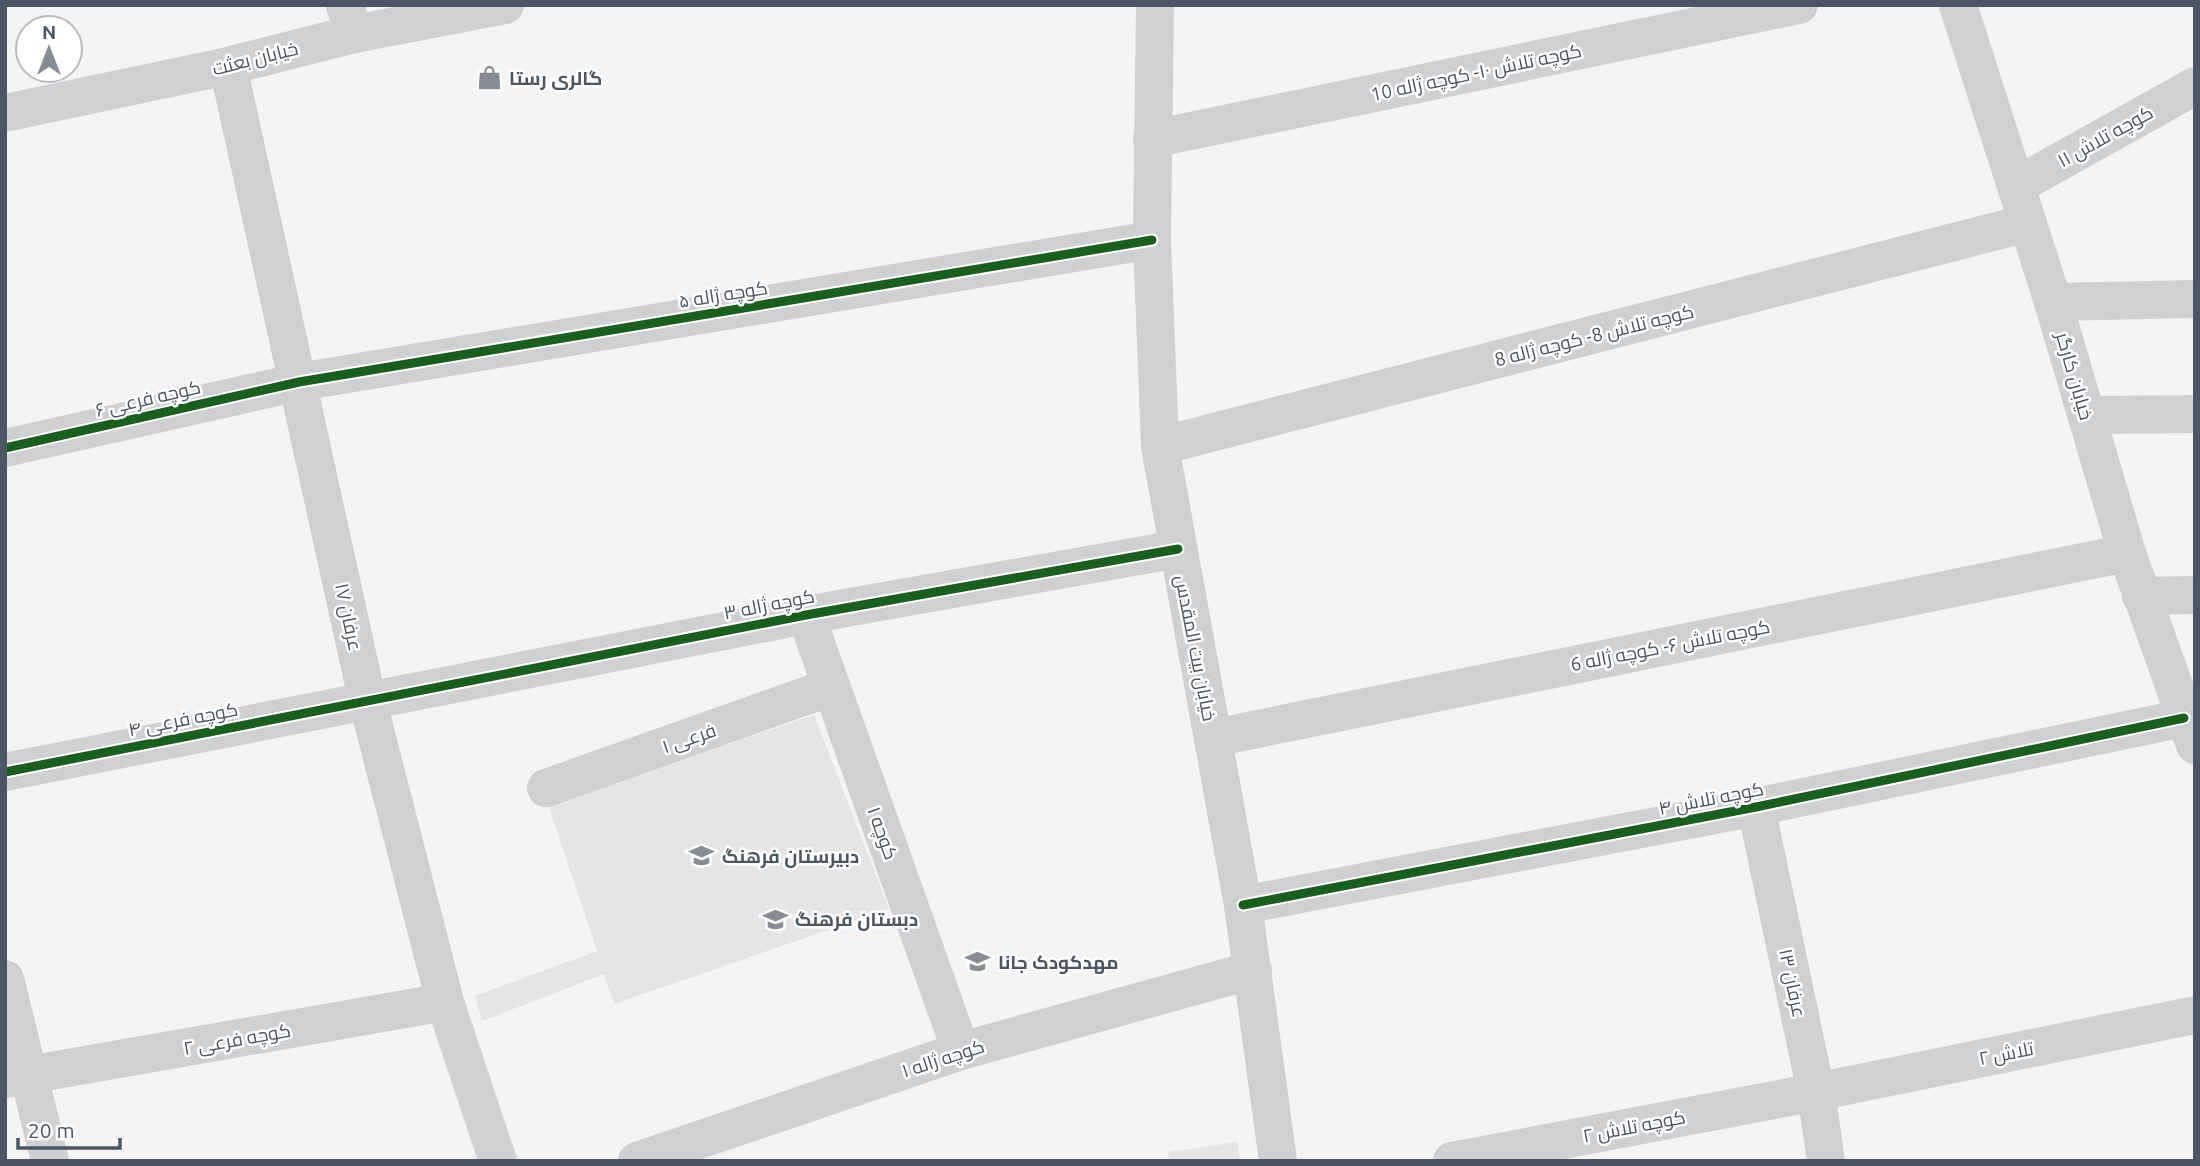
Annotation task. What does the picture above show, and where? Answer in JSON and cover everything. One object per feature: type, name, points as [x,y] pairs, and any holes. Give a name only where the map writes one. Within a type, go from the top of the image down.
[{"type":"street","name":"خیابان بعثت","points":[[5,113],[228,66],[350,20],[505,5]]},
{"type":"street","name":"خیابان بیت المقدس","points":[[1155,5],[1152,240],[1160,446],[1243,905],[1278,1161]]},
{"type":"street","name":"کوچه تلاش ۱۰- کوچه ژاله 10","points":[[1152,139],[1799,5]]},
{"type":"street","name":"خیابان کارگر","points":[[1958,5],[2053,302],[2127,553],[2189,732]]},
{"type":"street","name":"عرفان ۱۷","points":[[228,66],[367,699],[445,1002],[498,1161]]},
{"type":"street","name":"کوچه تلاش ۱۱","points":[[2016,186],[2195,86]]},
{"type":"street","name":"کوچه تلاش 8- کوچه ژاله 8","points":[[1160,446],[2028,223]]},
{"type":"street","name":"کوچه ژاله ۵","points":[[299,382],[1152,240]]},
{"type":"street","points":[[2053,302],[2195,299]]},
{"type":"street","name":"کوچه فرعی ۶","points":[[5,448],[299,382]]},
{"type":"street","points":[[2086,415],[2195,414]]},
{"type":"street","name":"کوچه ژاله ۳","points":[[367,699],[806,615],[1178,550]]},
{"type":"street","name":"کوچه تلاش ۶- کوچه ژاله 6","points":[[1213,738],[2127,553]]},
{"type":"street","points":[[2141,596],[2195,595]]},
{"type":"street","name":"کوچه ۱","points":[[806,615],[961,1051]]},
{"type":"street","name":"فرعی ۱","points":[[547,788],[831,687]]},
{"type":"street","name":"کوچه فرعی ۴","points":[[5,772],[367,699]]},
{"type":"street","name":"کوچه تلاش ۴","points":[[1243,905],[1756,807],[2189,732]]},
{"type":"street","name":"عرفان ۱۳","points":[[1756,807],[1816,1092],[1826,1161]]},
{"type":"street","name":"کوچه ژاله ۱","points":[[637,1161],[961,1051],[1253,970]]},
{"type":"street","points":[[5,979],[17,1078],[50,1161]]},
{"type":"street","name":"کوچه فرعی ۲","points":[[17,1078],[445,1002]]},
{"type":"street","name":"تلاش ۲","points":[[1816,1092],[2195,1015]]},
{"type":"street","name":"کوچه تلاش ۲","points":[[1452,1161],[1816,1092]]},
{"type":"shaded area","name":"دبیرستان فرهنگ","points":[[814,715],[889,909],[614,1004],[604,974],[482,1021],[475,996],[597,951],[548,805]]},
{"type":"shaded area","points":[[1237,1142],[1240,1161],[1169,1161],[1168,1152]]},
{"type":"cycle path","points":[[5,448],[299,382],[1152,240]]},
{"type":"cycle path","points":[[5,772],[806,615],[1178,549]]},
{"type":"cycle path","points":[[1243,905],[1756,807],[2184,718]]},
{"type":"place","name":"گالری رستا","points":[[489,78]]},
{"type":"place","name":"دبیرستان فرهنگ","points":[[702,856]]},
{"type":"place","name":"دبستان فرهنگ","points":[[775,919]]},
{"type":"place","name":"مهدکودک جانا","points":[[978,962]]}]
